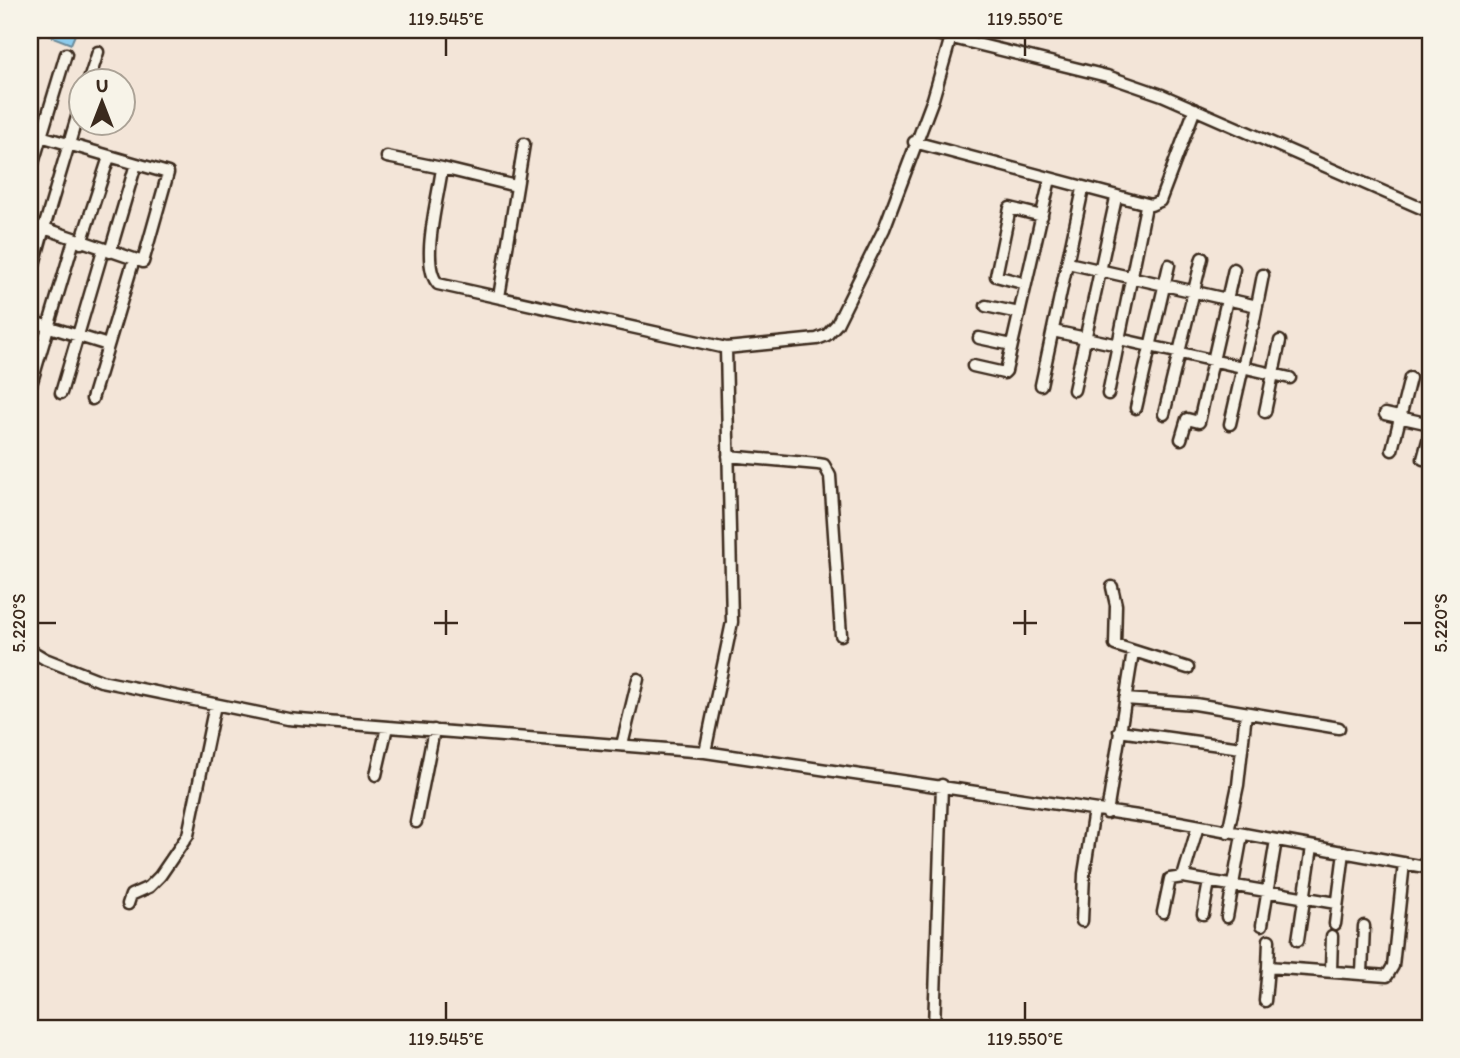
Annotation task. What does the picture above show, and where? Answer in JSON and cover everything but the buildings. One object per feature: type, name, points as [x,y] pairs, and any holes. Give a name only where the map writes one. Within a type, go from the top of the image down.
[{"type":"street","points":[[920,30],[952,34],[1107,76],[1195,109],[1430,212]]},
{"type":"street","points":[[442,168],[431,246],[431,276],[438,284],[726,348],[804,341],[827,335],[846,308],[884,229],[914,142],[933,99],[952,34]]},
{"type":"street","points":[[94,66],[98,52]]},
{"type":"street","points":[[30,173],[66,54]]},
{"type":"street","points":[[1017,176],[1146,205],[1160,201],[1195,109]]},
{"type":"street","points":[[30,133],[168,173],[143,262],[30,224]]},
{"type":"street","points":[[30,279],[33,254],[44,228],[71,136]]},
{"type":"street","points":[[914,142],[1049,182]]},
{"type":"street","points":[[499,297],[524,144]]},
{"type":"street","points":[[30,388],[77,242],[109,157]]},
{"type":"street","points":[[387,157],[516,186]]},
{"type":"street","points":[[61,393],[136,164]]},
{"type":"street","points":[[973,366],[1004,373],[1049,182]]},
{"type":"street","points":[[1041,385],[1083,189]]},
{"type":"street","points":[[1074,390],[1116,198]]},
{"type":"street","points":[[1108,394],[1146,205]]},
{"type":"street","points":[[1026,284],[996,276],[997,261],[1010,208],[1042,216]]},
{"type":"street","points":[[1164,414],[1202,257]]},
{"type":"street","points":[[92,399],[134,259]]},
{"type":"street","points":[[1068,263],[1257,306]]},
{"type":"street","points":[[1136,408],[1169,265]]},
{"type":"street","points":[[1181,439],[1187,419],[1199,422],[1234,269]]},
{"type":"street","points":[[1230,424],[1263,275]]},
{"type":"street","points":[[986,306],[1019,313]]},
{"type":"street","points":[[30,321],[108,345]]},
{"type":"street","points":[[1053,331],[1151,346],[1290,378]]},
{"type":"street","points":[[979,338],[1012,345]]},
{"type":"street","points":[[1265,412],[1280,341]]},
{"type":"street","points":[[705,752],[732,622],[726,348]]},
{"type":"street","points":[[1392,450],[1410,379]]},
{"type":"street","points":[[1385,414],[1430,424]]},
{"type":"street","points":[[1423,459],[1430,433]]},
{"type":"street","points":[[728,456],[818,464],[827,469],[831,484],[841,635]]},
{"type":"street","points":[[1112,587],[1116,611],[1114,643],[1133,652],[1188,668]]},
{"type":"street","points":[[30,650],[45,659],[101,681],[295,720],[705,752],[942,785],[1198,826],[1430,868]]},
{"type":"street","points":[[1107,813],[1133,652]]},
{"type":"street","points":[[622,745],[638,678]]},
{"type":"street","points":[[1125,699],[1174,702],[1339,728]]},
{"type":"street","points":[[128,904],[131,895],[149,887],[160,876],[188,835],[215,705]]},
{"type":"street","points":[[1228,832],[1238,785],[1246,713]]},
{"type":"street","points":[[376,775],[387,727]]},
{"type":"street","points":[[416,822],[435,730]]},
{"type":"street","points":[[1119,731],[1241,748]]},
{"type":"street","points":[[934,1028],[942,785]]},
{"type":"street","points":[[1082,921],[1084,874],[1094,810]]},
{"type":"street","points":[[1183,877],[1198,826]]},
{"type":"street","points":[[1227,917],[1242,835]]},
{"type":"street","points":[[1262,925],[1276,840]]},
{"type":"street","points":[[1298,940],[1312,846]]},
{"type":"street","points":[[1335,924],[1344,852]]},
{"type":"street","points":[[1268,967],[1387,976],[1392,970],[1404,863]]},
{"type":"street","points":[[1163,912],[1170,879],[1183,877],[1336,904]]},
{"type":"street","points":[[1203,915],[1209,882]]},
{"type":"street","points":[[1362,973],[1364,926]]},
{"type":"street","points":[[1331,971],[1332,936]]},
{"type":"street","points":[[1265,1000],[1269,940]]},
{"type":"water","points":[[30,30],[77,30],[71,44],[43,33],[30,41]]}]
